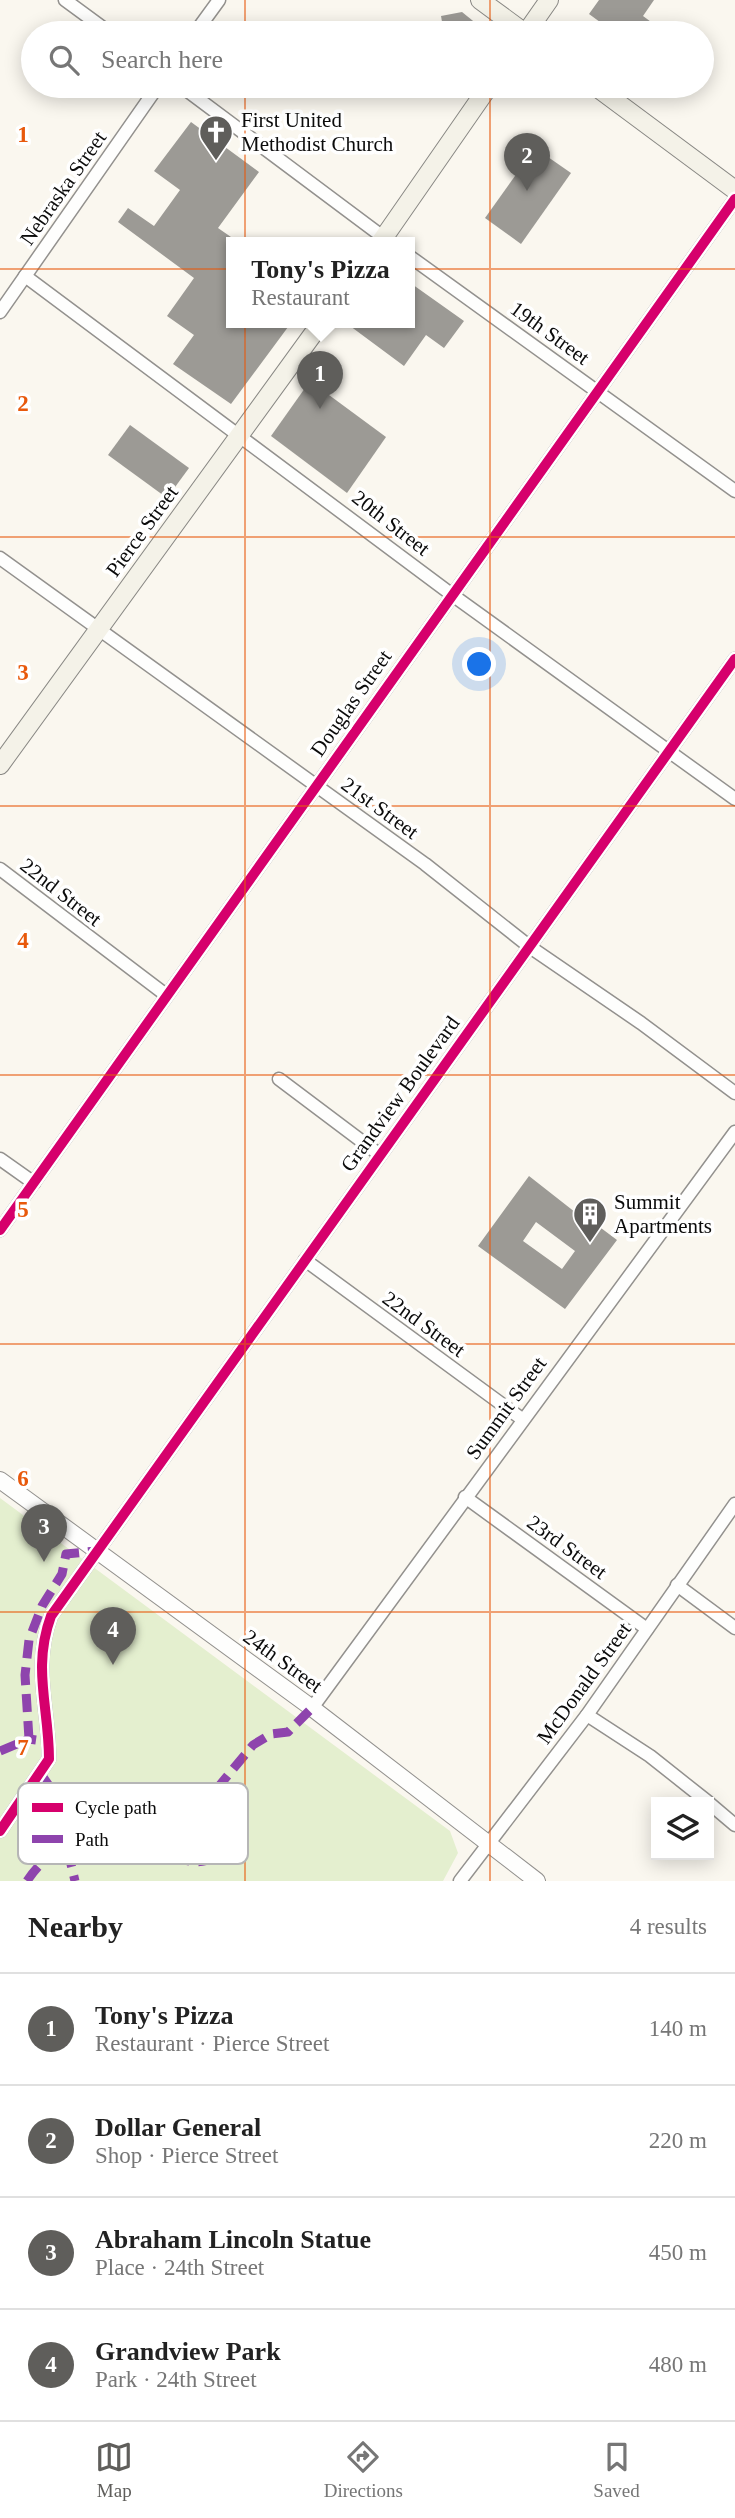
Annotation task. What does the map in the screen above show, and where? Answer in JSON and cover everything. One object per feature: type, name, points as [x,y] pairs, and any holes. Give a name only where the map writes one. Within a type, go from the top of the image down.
[{"type":"main road","points":[[480,0],[509,21]]},
{"type":"main road","points":[[534,21],[549,0]]},
{"type":"main road","points":[[388,237],[481,98]]},
{"type":"main road","points":[[610,98],[735,190]]},
{"type":"main road","name":"Pierce Street","points":[[0,765],[317,328]]},
{"type":"street","points":[[65,0],[94,21]]},
{"type":"street","points":[[204,21],[219,0]]},
{"type":"street","name":"Nebraska Street","points":[[0,312],[150,98]]},
{"type":"street","points":[[197,98],[380,237]]},
{"type":"street","name":"Douglas Street","points":[[0,1230],[735,198]]},
{"type":"street","name":"19th Street","points":[[415,260],[735,491]]},
{"type":"street","name":"20th Street","points":[[25,276],[451,594],[735,799]]},
{"type":"street","name":"21st Street","points":[[0,558],[97,631],[425,864],[530,947],[735,1093]]},
{"type":"street","name":"Grandview Boulevard","points":[[33,1783],[49,1759],[40,1683],[43,1640],[51,1616],[735,659]]},
{"type":"street","name":"22nd Street","points":[[0,869],[166,995]]},
{"type":"street","points":[[279,1079],[380,1155]]},
{"type":"street","name":"Summit Street","points":[[312,1708],[735,1132]]},
{"type":"street","points":[[0,1159],[34,1183]]},
{"type":"street","name":"22nd Street","points":[[304,1260],[522,1419]]},
{"type":"street","name":"24th Street","points":[[0,1480],[312,1708],[537,1881]]},
{"type":"street","name":"23rd Street","points":[[465,1497],[647,1629]]},
{"type":"street","name":"McDonald Street","points":[[460,1881],[587,1715],[735,1504]]},
{"type":"street","points":[[677,1585],[735,1628]]},
{"type":"street","points":[[587,1715],[650,1756],[701,1797]]},
{"type":"street","name":"Grandview Boulevard","points":[[0,1831],[18,1805]]},
{"type":"street","points":[[714,1808],[735,1825]]},
{"type":"green space","points":[[0,1498],[450,1831],[458,1853],[443,1881],[0,1881]]},
{"type":"building","points":[[599,0],[654,0],[643,16],[650,21],[599,21],[589,14]]},
{"type":"building","points":[[462,12],[473,21],[442,21],[441,16]]},
{"type":"building","points":[[191,122],[259,172],[218,228],[231,237],[226,237],[226,328],[287,328],[231,404],[173,364],[194,335],[167,316],[194,278],[118,222],[128,208],[154,226],[180,190],[154,171]]},
{"type":"building","points":[[535,148],[571,173],[521,244],[485,218]]},
{"type":"building","points":[[415,286],[464,321],[444,348],[426,335],[404,366],[353,328],[415,328]]},
{"type":"building","points":[[310,381],[386,437],[347,493],[271,436]]},
{"type":"building","points":[[130,425],[189,468],[167,498],[108,455]]},
{"type":"building","name":"Summit Apartments","points":[[529,1176],[594,1227],[597,1225],[617,1240],[565,1309],[478,1246]],"holes":[[[536,1222],[575,1251],[562,1269],[523,1241]]]},
{"type":"marked path","points":[[29,1739],[25,1675],[29,1640],[42,1606],[62,1574],[66,1554],[96,1551]]},
{"type":"marked path","points":[[221,1783],[253,1745],[271,1734],[288,1732],[312,1708]]},
{"type":"marked path","points":[[0,1751],[29,1739],[36,1740]]},
{"type":"marked path","points":[[41,1774],[47,1783]]},
{"type":"marked path","points":[[27,1881],[43,1864]]},
{"type":"marked path","points":[[71,1864],[75,1881]]},
{"type":"cycle path","points":[[0,1230],[735,199]]},
{"type":"cycle path","points":[[33,1783],[49,1759],[42,1670],[45,1635],[51,1616],[735,659]]},
{"type":"cycle path","points":[[0,1831],[18,1805]]},
{"type":"place","name":"First United Methodist Church","points":[[216,162]]},
{"type":"place","name":"Dollar General","points":[[527,191]]},
{"type":"place","name":"Tony's Pizza","points":[[320,409]]},
{"type":"place","name":"Summit Apartments","points":[[590,1244]]},
{"type":"place","name":"Abraham Lincoln Statue","points":[[44,1562]]},
{"type":"place","name":"Grandview Park","points":[[113,1665]]}]
